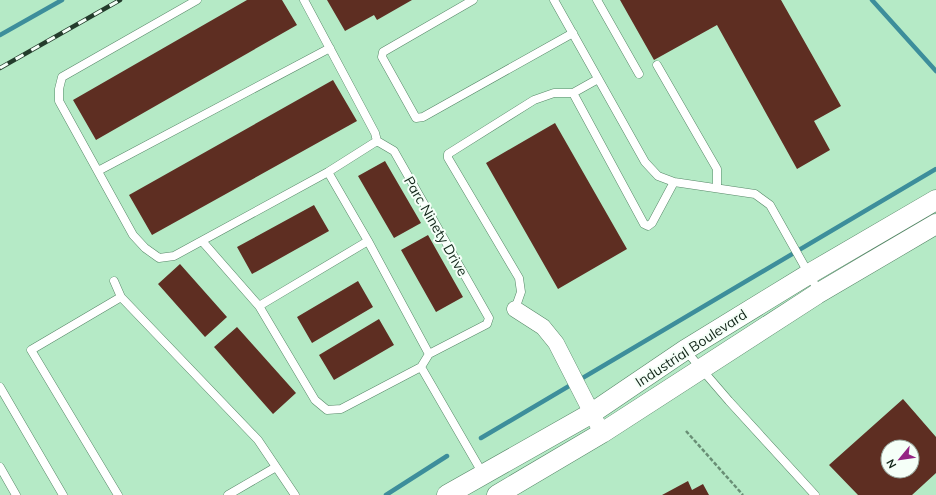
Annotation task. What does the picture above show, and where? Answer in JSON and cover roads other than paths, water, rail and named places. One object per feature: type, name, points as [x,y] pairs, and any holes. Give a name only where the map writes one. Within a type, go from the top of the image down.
[{"type":"street","name":"Industrial Boulevard","points":[[447,495],[592,413],[806,269],[936,200]]},
{"type":"street","name":"Industrial Boulevard","points":[[497,495],[602,433],[820,292],[936,224]]},
{"type":"street","points":[[516,309],[543,327],[556,343],[602,433]]},
{"type":"lane","points":[[197,0],[62,77],[59,89],[60,101],[133,234],[145,248],[159,258],[174,256],[202,241],[328,172],[377,141],[375,133],[304,0]]},
{"type":"lane","points":[[473,0],[383,52],[382,58],[416,118],[423,117],[573,33]]},
{"type":"lane","points":[[554,0],[645,162],[658,176],[674,182],[755,194],[770,205],[820,292]]},
{"type":"lane","points":[[596,0],[639,74]]},
{"type":"lane","points":[[98,171],[330,48]]},
{"type":"lane","points":[[657,65],[717,169],[717,188]]},
{"type":"lane","points":[[516,309],[521,292],[518,278],[448,158],[448,154],[534,100],[554,93],[574,93],[598,79]]},
{"type":"lane","points":[[574,93],[644,224],[648,226],[652,223],[674,182]]},
{"type":"lane","name":"Parc Ninety Drive","points":[[377,141],[394,151],[489,318],[486,324],[429,354]]},
{"type":"lane","points":[[202,241],[259,306],[315,400],[327,410],[341,409],[421,367],[429,354],[368,241],[328,172]]},
{"type":"lane","points":[[259,306],[368,241]]},
{"type":"lane","points":[[114,281],[121,297],[258,440],[295,495]]},
{"type":"lane","points":[[118,495],[31,350],[121,297]]},
{"type":"lane","points":[[685,350],[815,495]]},
{"type":"lane","points":[[421,367],[483,474]]},
{"type":"lane","points":[[0,387],[63,495]]},
{"type":"lane","points":[[0,467],[16,495]]},
{"type":"lane","points":[[228,495],[276,467]]},
{"type":"waterway","points":[[0,35],[62,0]]},
{"type":"waterway","points":[[872,0],[936,71]]},
{"type":"waterway","points":[[481,438],[936,169]]},
{"type":"waterway","points":[[386,495],[447,456]]},
{"type":"railway","points":[[0,68],[120,0]]}]
